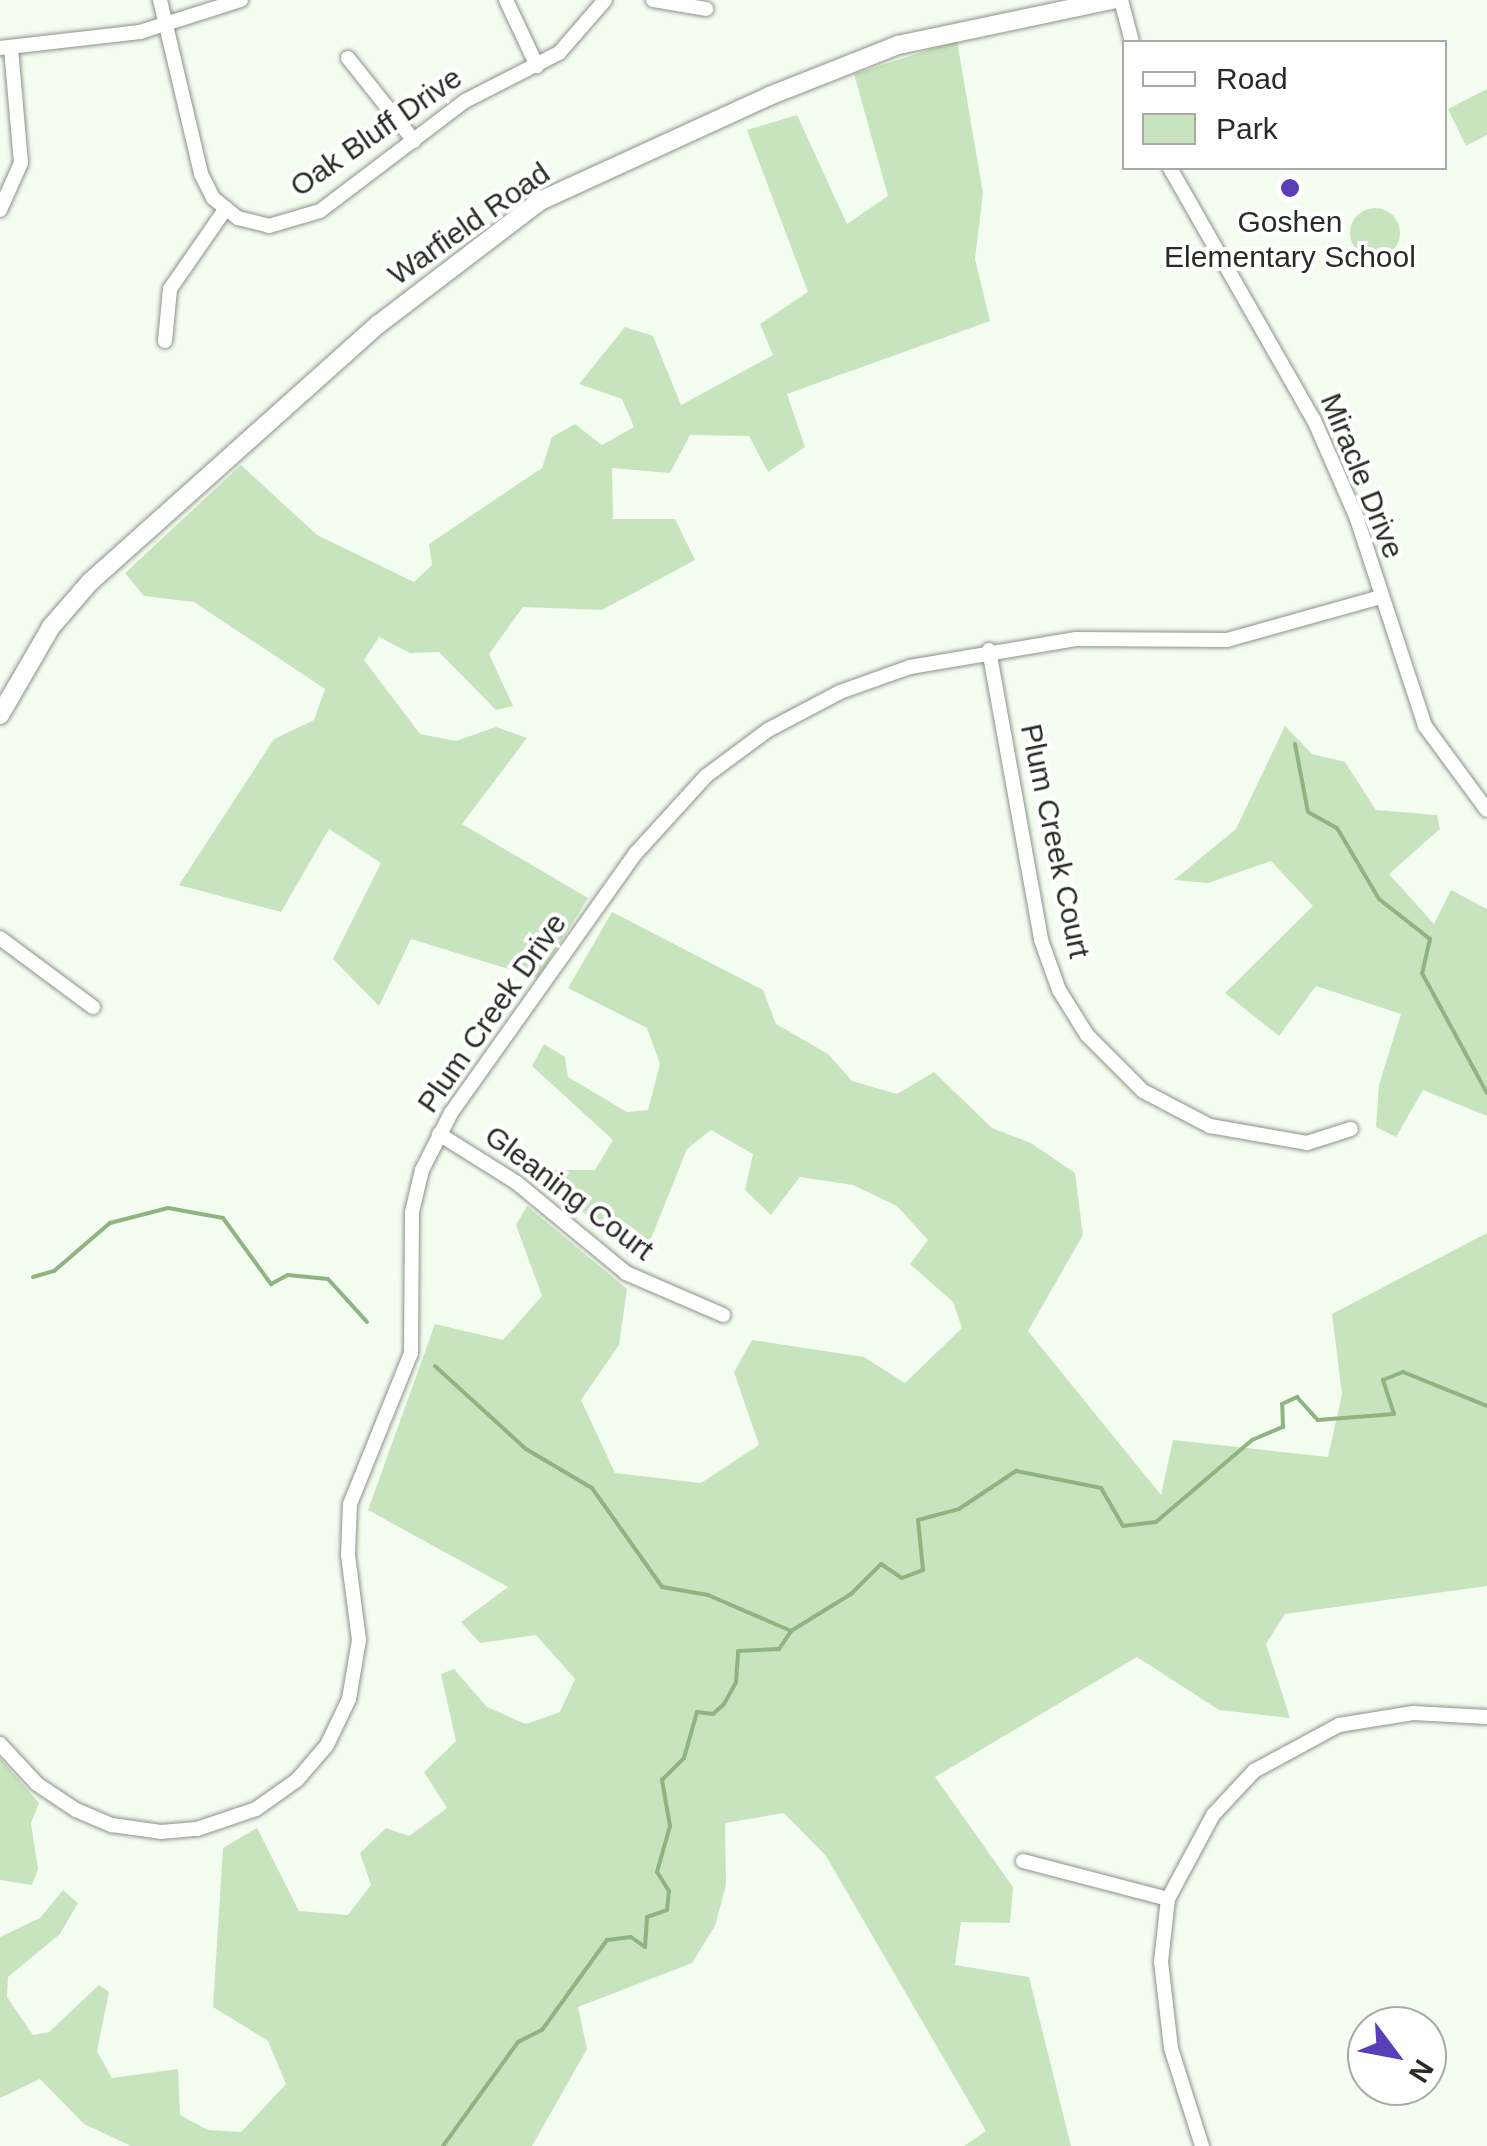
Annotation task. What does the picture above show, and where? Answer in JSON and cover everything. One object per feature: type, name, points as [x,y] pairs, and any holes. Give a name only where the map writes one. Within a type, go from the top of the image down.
[{"type":"street","points":[[160,0],[201,174],[226,208],[170,289],[166,342]]},
{"type":"street","points":[[0,210],[21,163],[6,48],[164,27],[241,0]]},
{"type":"street","points":[[506,0],[537,66]]},
{"type":"street","name":"Oak Bluff Drive","points":[[226,208],[269,226],[290,224],[320,212],[465,101],[537,66],[581,34],[605,0]]},
{"type":"street","points":[[653,0],[706,9]]},
{"type":"street","name":"Warfield Road","points":[[0,715],[51,627],[90,582],[379,324],[540,201],[698,126],[898,45],[1112,0]]},
{"type":"street","points":[[1121,0],[1131,40]]},
{"type":"street","points":[[348,58],[414,141]]},
{"type":"street","name":"Miracle Drive","points":[[1171,170],[1314,420],[1425,726],[1487,810]]},
{"type":"street","name":"Plum Creek Drive","points":[[0,1744],[37,1784],[76,1810],[112,1825],[162,1832],[197,1829],[256,1809],[297,1780],[326,1745],[350,1699],[359,1640],[348,1556],[350,1504],[411,1352],[412,1212],[440,1134],[636,853],[706,776],[768,730],[840,692],[910,667],[990,650],[1076,639],[1227,640],[1381,597]]},
{"type":"street","name":"Plum Creek Court","points":[[990,650],[1041,940],[1059,990],[1087,1035],[1143,1090],[1210,1126],[1306,1143],[1351,1130]]},
{"type":"street","points":[[0,938],[93,1007]]},
{"type":"street","name":"Gleaning Court","points":[[440,1134],[517,1184],[626,1273],[723,1315]]},
{"type":"street","points":[[1202,2146],[1164,2014],[1168,1899],[1232,1792],[1301,1740],[1369,1718],[1487,1717]]},
{"type":"street","points":[[1022,1860],[1168,1899]]},
{"type":"green space","points":[[957,41],[983,193],[975,259],[990,321],[787,394],[805,447],[768,472],[749,436],[690,435],[670,473],[612,468],[613,519],[675,519],[695,560],[602,610],[523,607],[489,654],[513,706],[496,710],[439,652],[410,653],[379,637],[364,660],[420,734],[456,741],[496,727],[527,738],[462,824],[588,898],[538,978],[411,939],[379,1006],[333,959],[381,863],[329,829],[281,912],[179,885],[274,739],[314,720],[325,689],[194,602],[144,596],[125,573],[241,465],[317,535],[414,582],[432,565],[429,544],[542,468],[552,437],[575,424],[602,445],[634,427],[622,399],[579,384],[625,327],[653,336],[681,405],[773,355],[760,324],[808,292],[747,130],[797,115],[847,224],[888,196],[854,74]]},
{"type":"green space","points":[[1487,89],[1487,135],[1466,146],[1448,109]]},
{"type":"green space","points":[[1375,208],[1393,215],[1400,233],[1393,251],[1375,258],[1357,251],[1350,233],[1357,215]]},
{"type":"green space","points":[[1285,726],[1312,754],[1345,762],[1376,810],[1437,815],[1440,829],[1389,874],[1434,924],[1451,890],[1487,909],[1487,1116],[1423,1090],[1396,1137],[1376,1127],[1379,1085],[1401,1014],[1316,986],[1279,1036],[1225,993],[1313,906],[1271,861],[1208,883],[1174,880],[1236,829]]},
{"type":"green space","points":[[612,912],[763,990],[776,1024],[828,1054],[852,1081],[897,1094],[934,1072],[992,1128],[1031,1143],[1075,1173],[1083,1235],[1028,1331],[1161,1495],[1173,1440],[1328,1457],[1342,1394],[1332,1314],[1487,1233],[1487,1586],[1285,1614],[1266,1644],[1290,1718],[1219,1710],[1137,1657],[935,1777],[1013,1887],[1010,1923],[961,1922],[955,1965],[1029,1977],[1071,2146],[964,2146],[986,2131],[826,1856],[784,1813],[725,1823],[726,1885],[715,1926],[692,1963],[578,2007],[587,2049],[532,2146],[131,2146],[84,2124],[40,2079],[0,2098],[0,1937],[40,1918],[63,1890],[78,1903],[60,1934],[8,1977],[7,1997],[33,2035],[49,2032],[99,1985],[109,1992],[97,2051],[112,2078],[178,2069],[180,2115],[208,2130],[241,2132],[286,2084],[268,2041],[213,2007],[223,1848],[257,1828],[299,1911],[348,1915],[371,1885],[360,1853],[386,1828],[409,1836],[447,1808],[424,1772],[456,1741],[441,1674],[454,1669],[487,1707],[526,1724],[560,1712],[575,1679],[536,1635],[480,1643],[461,1622],[508,1587],[368,1510],[435,1324],[503,1340],[542,1296],[516,1225],[527,1206],[627,1289],[619,1345],[581,1400],[615,1473],[701,1483],[759,1445],[734,1372],[752,1340],[864,1357],[905,1383],[962,1328],[953,1302],[910,1264],[928,1240],[897,1206],[853,1185],[800,1177],[771,1215],[745,1190],[753,1154],[711,1130],[687,1149],[642,1261],[540,1176],[542,1170],[595,1170],[613,1140],[532,1066],[544,1044],[565,1057],[568,1077],[627,1112],[648,1110],[660,1064],[647,1028],[568,988]]},
{"type":"green space","points":[[0,1758],[39,1803],[31,1823],[38,1869],[32,1885],[0,1880]]},
{"type":"waterway","points":[[1295,744],[1308,812],[1337,828],[1379,899],[1430,939],[1422,973],[1487,1093]]},
{"type":"waterway","points":[[33,1277],[54,1271],[110,1223],[168,1208],[223,1218],[271,1284],[288,1275],[328,1279],[367,1322]]},
{"type":"waterway","points":[[435,1366],[526,1449],[592,1488],[662,1587],[708,1595],[791,1631]]},
{"type":"waterway","points":[[443,2146],[518,2042],[542,2030],[607,1940],[631,1937],[645,1947],[647,1917],[667,1910],[669,1891],[657,1872],[670,1826],[662,1780],[684,1758],[697,1712],[713,1714],[724,1704],[736,1682],[738,1651],[779,1649],[791,1631],[851,1594],[881,1564],[902,1578],[923,1570],[918,1520],[959,1509],[1016,1471],[1101,1488],[1123,1526],[1156,1522],[1252,1440],[1283,1427],[1282,1404],[1297,1397],[1318,1420],[1394,1414],[1383,1380],[1403,1372],[1487,1406]]},
{"type":"place","name":"Goshen Elementary School","points":[[1290,188]]}]
